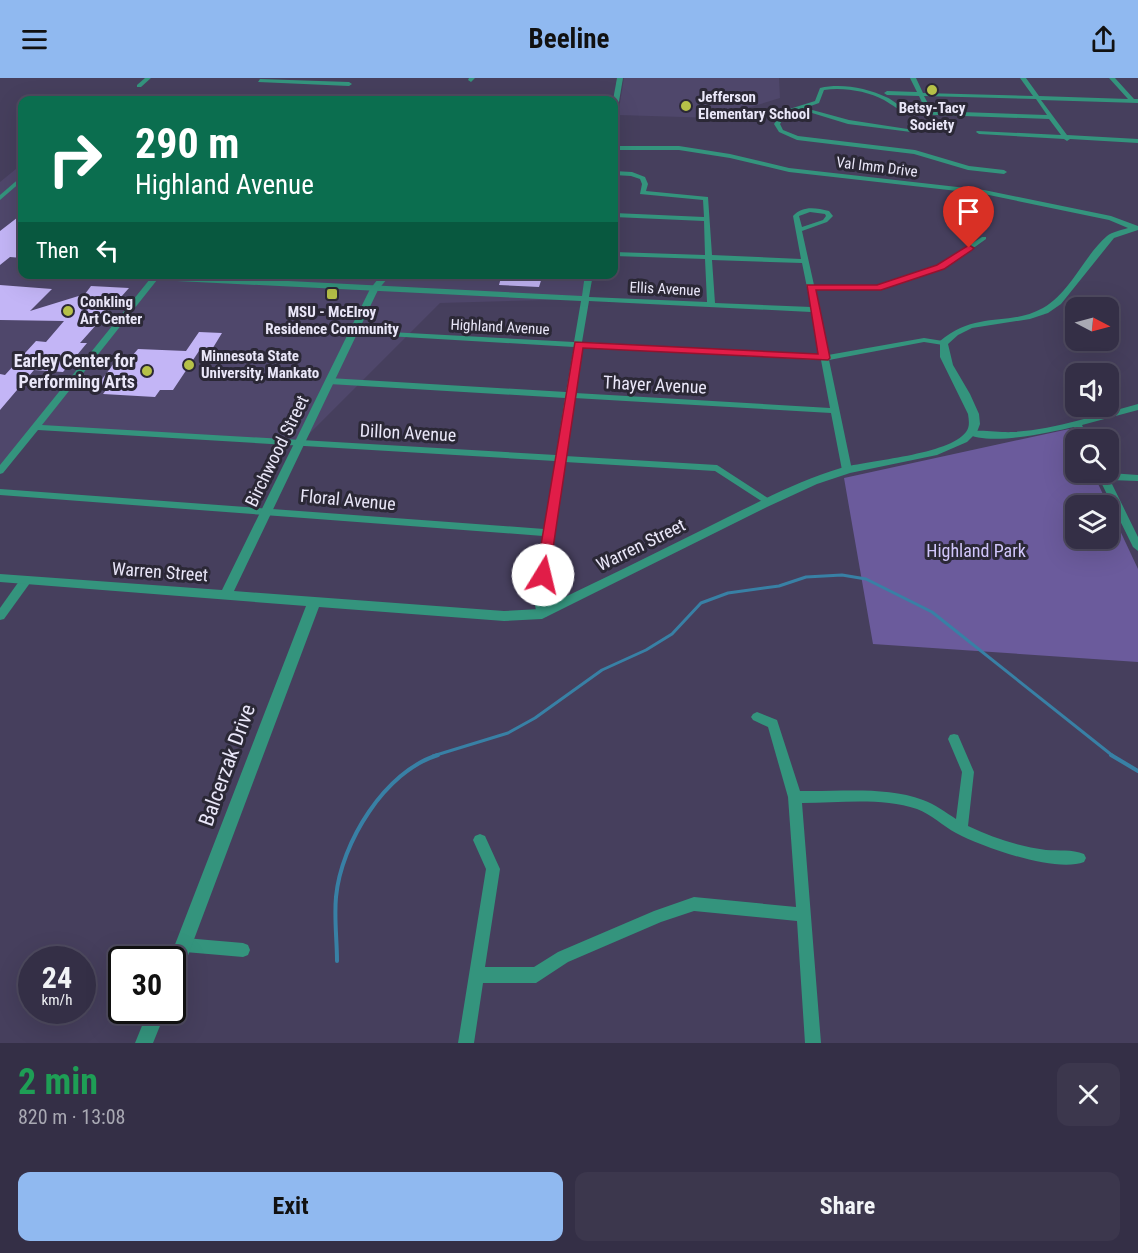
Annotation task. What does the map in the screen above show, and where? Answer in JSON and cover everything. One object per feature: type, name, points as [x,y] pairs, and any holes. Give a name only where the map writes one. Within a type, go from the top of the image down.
[{"type":"street","points":[[139,86],[148,78]]},
{"type":"street","points":[[343,92],[354,78]]},
{"type":"street","points":[[617,96],[620,78]]},
{"type":"street","points":[[913,78],[930,112]]},
{"type":"street","points":[[1023,78],[1067,139]]},
{"type":"street","points":[[1112,78],[1138,107]]},
{"type":"street","points":[[260,81],[349,84]]},
{"type":"street","points":[[1004,172],[968,168],[915,152],[797,138],[777,129],[777,124],[782,114],[814,104],[819,100],[822,89],[834,87],[882,97],[900,110],[1050,117]]},
{"type":"street","points":[[887,93],[1135,101]]},
{"type":"street","points":[[800,108],[848,122],[911,129]]},
{"type":"street","points":[[979,132],[1067,139],[1138,141]]},
{"type":"street","name":"Val Imm Drive","points":[[618,148],[678,148],[730,156],[789,170],[984,192],[1111,218],[1136,228]]},
{"type":"street","points":[[618,173],[644,178],[642,193],[706,198],[711,305]]},
{"type":"street","points":[[0,198],[18,182]]},
{"type":"street","points":[[799,230],[825,221],[830,216],[827,212],[812,210],[802,210],[796,216],[847,470]]},
{"type":"street","points":[[618,216],[706,219]]},
{"type":"street","points":[[1136,228],[1111,236],[1050,309],[1020,319],[968,326],[952,334],[943,343],[945,358],[965,395],[973,416],[974,426],[971,433],[1001,437],[1077,423],[1138,407]]},
{"type":"street","points":[[810,287],[878,288],[941,267],[984,238]]},
{"type":"street","points":[[618,254],[805,261]]},
{"type":"street","points":[[0,471],[154,279]]},
{"type":"street","name":"Ellis Avenue","points":[[206,279],[815,310]]},
{"type":"street","points":[[374,289],[383,279]]},
{"type":"street","points":[[542,614],[539,596],[588,279]]},
{"type":"street","name":"Birchwood Street","points":[[226,595],[374,289]]},
{"type":"street","name":"Highland Avenue","points":[[353,332],[824,358],[924,340],[943,343]]},
{"type":"street","name":"Thayer Avenue","points":[[329,381],[835,411]]},
{"type":"street","points":[[1077,423],[1080,429]]},
{"type":"street","name":"Dillon Avenue","points":[[35,427],[717,468],[769,502]]},
{"type":"street","name":"Warren Street","points":[[0,578],[504,616],[542,614],[769,502],[847,470],[958,444],[971,433]]},
{"type":"street","points":[[1119,476],[1138,478]]},
{"type":"street","points":[[1106,483],[1138,547]]},
{"type":"street","name":"Floral Avenue","points":[[0,492],[267,510],[549,533]]},
{"type":"street","points":[[0,616],[26,580]]},
{"type":"street","name":"Balcerzak Drive","points":[[185,945],[314,602]]},
{"type":"street","points":[[757,717],[774,724],[795,797],[813,1043]]},
{"type":"street","points":[[954,739],[968,772],[962,829]]},
{"type":"street","points":[[795,797],[894,800],[917,803],[962,829],[1008,849],[1044,858],[1079,858]]},
{"type":"street","points":[[466,1043],[494,869],[480,840]]},
{"type":"street","points":[[476,975],[536,975],[563,957],[658,916],[694,904],[804,915]]},
{"type":"street","points":[[185,945],[243,950]]},
{"type":"street","points":[[144,1043],[152,1024]]},
{"type":"shaded area","name":"Jefferson Elementary School","points":[[624,78],[779,78],[780,98],[715,118],[618,115]]},
{"type":"shaded area","name":"Minnesota State University, Mankato","points":[[18,167],[18,279],[588,279],[585,299],[440,303],[300,443],[35,427],[0,470],[0,182]]},
{"type":"green space","name":"Highland Park","points":[[1065,430],[1065,483],[1098,483],[1103,495],[1065,495],[1065,549],[1119,549],[1119,528],[1138,569],[1138,662],[873,644],[844,478]]},
{"type":"building","points":[[18,217],[18,258],[10,257],[0,265],[0,231]]},
{"type":"building","points":[[501,279],[541,279],[539,287],[499,285]]},
{"type":"building","points":[[0,285],[52,289],[30,311],[85,294],[91,286],[129,288],[80,343],[87,343],[63,372],[34,370],[0,410],[0,374],[5,375],[36,341],[46,342],[64,321],[0,320]]},
{"type":"building","name":"Earley Center for Performing Arts","points":[[199,332],[222,333],[211,351],[199,351],[173,390],[160,390],[155,397],[103,394],[109,386],[97,386],[120,355],[132,356],[138,349],[186,351]]},
{"type":"waterway","points":[[433,756],[508,733],[535,718],[602,670],[646,650],[672,634],[701,603],[728,593],[779,586],[806,577],[842,575],[866,579],[932,612],[1113,756]]},
{"type":"waterway","points":[[337,961],[336,897],[340,876],[356,833],[369,812],[400,776],[419,763],[438,755]]},
{"type":"waterway","points":[[1111,755],[1138,771]]},
{"type":"place","name":"Betsy-Tacy Society","points":[[932,90]]},
{"type":"place","name":"Jefferson Elementary School","points":[[686,106]]},
{"type":"place","name":"MSU - McElroy Residence Community","points":[[332,294]]},
{"type":"place","name":"Conkling Art Center","points":[[68,311]]},
{"type":"place","name":"Minnesota State University, Mankato","points":[[189,365]]},
{"type":"place","name":"Earley Center for Performing Arts","points":[[147,371]]},
{"type":"route","points":[[543,575],[578,345],[824,358],[810,287],[878,288],[899,279],[941,267],[969,248]]}]
